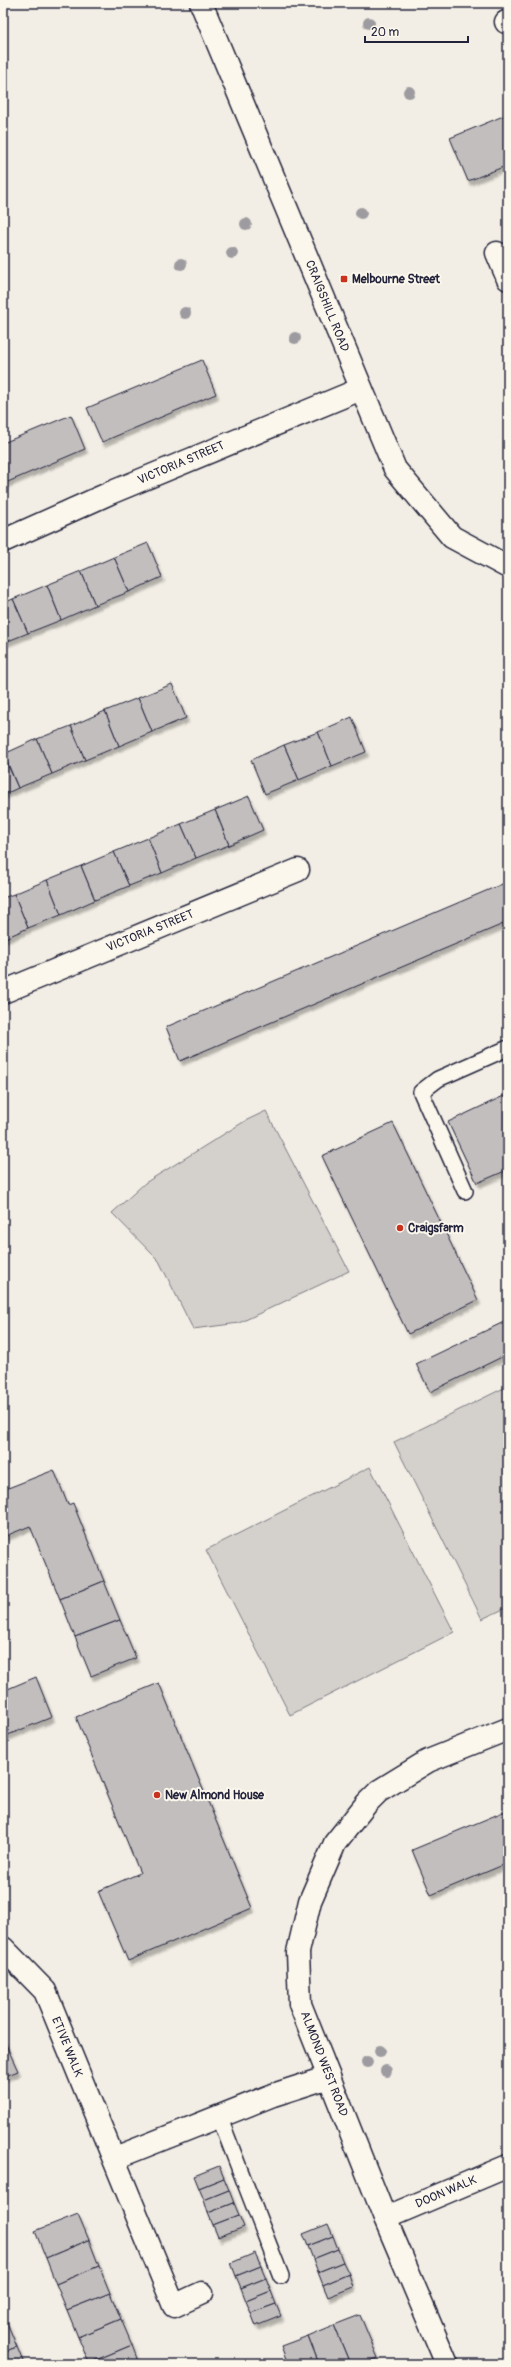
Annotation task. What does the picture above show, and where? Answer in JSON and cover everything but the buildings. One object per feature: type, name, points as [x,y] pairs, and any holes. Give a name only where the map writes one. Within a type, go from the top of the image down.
[{"type":"street","name":"CRAIGSHILL ROAD","points":[[201,3],[245,105],[395,469],[452,537],[508,567]]},
{"type":"street","points":[[497,253],[508,279]]},
{"type":"street","name":"VICTORIA STREET","points":[[3,541],[110,493],[361,388]]},
{"type":"street","name":"VICTORIA STREET","points":[[3,992],[298,870]]},
{"type":"street","name":"ALMOND WEST ROAD","points":[[447,2364],[385,2218],[300,2004],[298,1952],[310,1901],[335,1843],[379,1791],[428,1761],[508,1729]]},
{"type":"street","name":"ETIVE WALK","points":[[3,1948],[45,1991],[77,2072],[115,2158],[174,2306],[202,2293]]},
{"type":"street","points":[[115,2158],[220,2116],[329,2077]]},
{"type":"street","name":"DOON WALK","points":[[385,2218],[508,2166]]},
{"type":"lane","points":[[465,1191],[420,1092],[438,1079],[508,1048]]},
{"type":"lane","points":[[220,2116],[281,2276]]},
{"type":"shaded area","points":[[266,1111],[349,1271],[239,1323],[193,1329],[159,1261],[112,1213],[145,1183],[245,1121]]},
{"type":"shaded area","points":[[508,1386],[508,1607],[482,1619],[394,1442]]},
{"type":"shaded area","points":[[370,1467],[454,1632],[290,1715],[206,1550]]},
{"type":"place","name":"Melbourne Street","points":[[344,279]]},
{"type":"place","name":"Craigsfarm","points":[[400,1228]]},
{"type":"place","name":"New Almond House","points":[[157,1795]]}]
